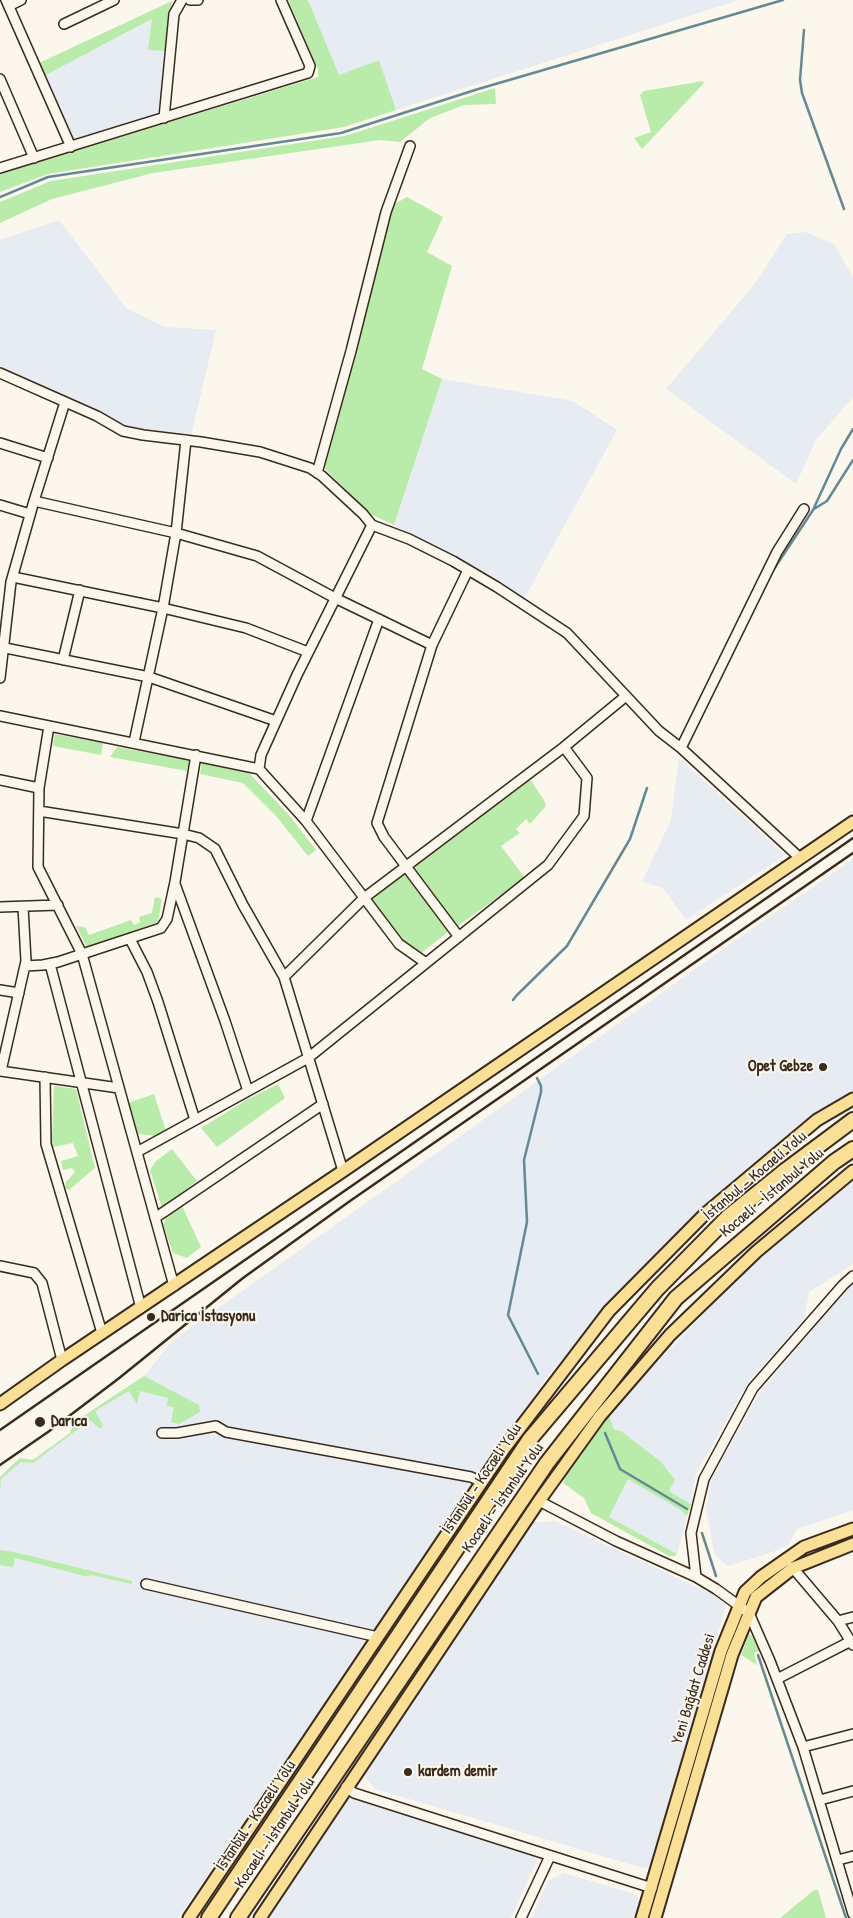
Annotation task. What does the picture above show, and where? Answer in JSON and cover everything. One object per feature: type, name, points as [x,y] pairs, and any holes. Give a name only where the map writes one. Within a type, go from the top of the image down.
[{"type":"highway","name":"İstanbul - Kocaeli Yolu","points":[[209,1918],[530,1439],[657,1289],[728,1217],[786,1170],[853,1120]]},
{"type":"highway","name":"Kocaeli - İstanbul Yolu","points":[[238,1918],[547,1463],[676,1298],[834,1162],[853,1149]]},
{"type":"main road","points":[[0,1404],[853,822]]},
{"type":"main road","points":[[189,1918],[504,1449],[609,1311],[705,1214],[817,1120],[853,1099]]},
{"type":"main road","points":[[260,1918],[346,1787],[539,1502],[600,1416],[670,1336],[756,1252],[853,1171]]},
{"type":"main road","name":"Yeni Bağdat Caddesi","points":[[642,1918],[721,1651],[745,1592],[761,1577],[804,1547],[853,1529]]},
{"type":"main road","name":"Yeni Bağdat Caddesi","points":[[655,1918],[732,1655],[756,1597],[793,1568],[853,1544]]},
{"type":"street","points":[[21,0],[7,3],[71,147]]},
{"type":"street","points":[[64,24],[114,0]]},
{"type":"street","points":[[164,118],[174,14],[182,0]]},
{"type":"street","points":[[190,0],[198,0]]},
{"type":"street","points":[[0,168],[308,73],[310,66],[281,0]]},
{"type":"street","points":[[0,79],[34,158]]},
{"type":"street","points":[[317,473],[351,352],[386,212],[410,146]]},
{"type":"street","points":[[0,373],[97,416],[123,431],[142,436],[186,440],[260,452],[310,468],[363,514],[372,525],[409,539],[468,570],[568,633],[659,731],[682,748],[800,858]]},
{"type":"street","points":[[0,678],[1,647],[13,577],[30,514],[66,402]]},
{"type":"street","points":[[134,742],[163,608],[176,533],[186,440]]},
{"type":"street","points":[[0,443],[48,458]]},
{"type":"street","points":[[34,501],[176,533],[257,556],[335,598],[432,645]]},
{"type":"street","points":[[0,505],[30,514]]},
{"type":"street","points":[[682,748],[777,552],[804,509]]},
{"type":"street","points":[[260,769],[261,755],[276,721],[308,652],[372,525]]},
{"type":"street","points":[[459,937],[384,837],[378,823],[432,645],[468,570]]},
{"type":"street","points":[[13,577],[163,608],[246,628],[308,652]]},
{"type":"street","points":[[0,588],[10,590]]},
{"type":"street","points":[[63,660],[80,590]]},
{"type":"street","points":[[306,821],[379,619]]},
{"type":"street","points":[[1,647],[149,677],[276,721]]},
{"type":"street","points":[[284,977],[364,898],[564,746],[626,696]]},
{"type":"street","points":[[0,717],[196,754],[260,769],[306,821],[398,944],[426,963]]},
{"type":"street","points":[[49,726],[39,788],[38,867],[82,954],[174,1286]]},
{"type":"street","points":[[137,1152],[308,1058],[548,865],[584,816],[587,778],[564,746]]},
{"type":"street","points":[[25,966],[50,964],[161,928],[167,919],[175,882],[196,754]]},
{"type":"street","points":[[0,780],[39,788]]},
{"type":"street","points":[[39,810],[183,834],[199,838],[215,849],[243,905],[284,977],[343,1171]]},
{"type":"street","points":[[175,882],[248,1091]]},
{"type":"street","points":[[0,907],[58,905]]},
{"type":"street","points":[[23,907],[25,966],[0,1071],[119,1088]]},
{"type":"street","points":[[130,939],[148,972],[195,1120]]},
{"type":"street","points":[[50,964],[141,1308]]},
{"type":"street","points":[[0,990],[19,993]]},
{"type":"street","points":[[45,1077],[46,1144],[102,1333]]},
{"type":"street","points":[[155,1218],[323,1104]]},
{"type":"street","points":[[0,1264],[34,1273],[42,1283],[62,1360]]},
{"type":"street","points":[[696,1577],[691,1533],[704,1479],[753,1388],[853,1276]]},
{"type":"street","points":[[162,1433],[216,1426],[226,1432],[471,1478],[482,1482]]},
{"type":"street","points":[[539,1502],[616,1541],[696,1577],[749,1613],[803,1747],[852,1907]]},
{"type":"street","points":[[777,1679],[852,1643],[838,1621],[793,1568]]},
{"type":"street","points":[[146,1584],[378,1637]]},
{"type":"street","points":[[838,1621],[853,1617]]},
{"type":"street","points":[[803,1747],[853,1734]]},
{"type":"street","points":[[346,1787],[354,1793],[652,1888]]},
{"type":"street","points":[[820,1800],[853,1791]]},
{"type":"street","points":[[521,1918],[550,1856]]},
{"type":"street","points":[[838,1860],[853,1856]]},
{"type":"shaded area","points":[[308,0],[739,0],[396,110],[379,60],[339,75]]},
{"type":"shaded area","points":[[153,19],[167,51],[160,113],[71,142],[44,76]]},
{"type":"shaded area","points":[[59,220],[126,308],[165,327],[216,330],[191,436],[117,427],[0,369],[0,240]]},
{"type":"shaded area","points":[[805,232],[834,244],[853,277],[853,397],[816,440],[796,484],[666,389],[754,285],[787,234]]},
{"type":"shaded area","points":[[442,379],[573,401],[617,430],[524,599],[394,525]]},
{"type":"shaded area","points":[[679,758],[785,855],[686,920],[663,888],[642,882],[671,820]]},
{"type":"shaded area","points":[[853,859],[853,1096],[797,1126],[625,1286],[547,1377],[178,1918],[0,1918],[0,1477],[20,1458],[33,1460],[70,1433],[73,1423],[144,1376],[172,1341]]},
{"type":"shaded area","points":[[853,1181],[853,1264],[809,1292],[804,1320],[750,1380],[696,1473],[691,1504],[626,1464],[609,1416],[648,1372],[752,1263]]},
{"type":"shaded area","points":[[853,1283],[853,1510],[797,1529],[789,1544],[773,1552],[728,1566],[715,1555],[706,1510],[711,1480],[759,1393]]},
{"type":"shaded area","points":[[628,1479],[679,1509],[687,1516],[677,1554],[609,1517]]},
{"type":"shaded area","points":[[555,1521],[714,1595],[726,1606],[649,1867],[643,1868],[375,1789],[363,1775],[531,1523]]},
{"type":"shaded area","points":[[351,1797],[531,1852],[537,1860],[511,1918],[274,1918],[268,1916],[346,1800]]},
{"type":"shaded area","points":[[564,1873],[637,1895],[640,1903],[636,1918],[531,1918],[549,1880]]},
{"type":"green space","points":[[288,0],[308,0],[339,75],[379,60],[396,110],[344,127],[48,174],[0,192],[0,174],[318,77],[318,69]]},
{"type":"green space","points":[[172,1],[167,51],[148,50],[152,19],[44,76],[39,63]]},
{"type":"green space","points":[[703,81],[704,83],[642,149],[634,138],[651,132],[640,95],[644,91]]},
{"type":"green space","points":[[495,88],[496,104],[464,105],[430,118],[400,142],[380,140],[153,173],[52,199],[0,223],[0,202],[51,181],[345,136]]},
{"type":"green space","points":[[407,197],[443,217],[427,252],[452,266],[422,369],[442,379],[394,525],[370,514],[323,467],[393,205]]},
{"type":"green space","points":[[55,734],[103,743],[101,755],[53,746]]},
{"type":"green space","points":[[117,747],[189,760],[187,771],[110,757]]},
{"type":"green space","points":[[202,762],[248,772],[289,815],[316,850],[308,856],[277,817],[243,783],[200,774]]},
{"type":"green space","points":[[529,778],[546,806],[530,824],[526,819],[516,829],[520,833],[501,846],[525,878],[455,928],[411,867]]},
{"type":"green space","points":[[405,873],[448,932],[420,954],[405,942],[370,899]]},
{"type":"green space","points":[[155,897],[162,899],[158,922],[87,947],[76,926],[85,927],[89,935],[131,920],[134,925],[140,922],[139,917],[152,913]]},
{"type":"green space","points":[[278,1084],[285,1098],[217,1147],[201,1128],[248,1099]]},
{"type":"green space","points":[[54,1086],[76,1089],[95,1168],[69,1190],[65,1188],[66,1182],[75,1172],[72,1168],[63,1170],[61,1161],[78,1156],[73,1143],[53,1147]]},
{"type":"green space","points":[[154,1094],[166,1131],[157,1136],[138,1134],[128,1103]]},
{"type":"green space","points":[[172,1149],[197,1181],[162,1208],[150,1170],[155,1162]]},
{"type":"green space","points":[[182,1206],[201,1247],[187,1258],[173,1253],[163,1225],[166,1218]]},
{"type":"green space","points":[[144,1376],[199,1405],[200,1412],[179,1424],[171,1422],[174,1407],[167,1406],[168,1398],[140,1391],[137,1404],[129,1391],[95,1411],[103,1426],[100,1429],[90,1420],[33,1463],[21,1462],[1,1479],[0,1492],[0,1477],[20,1458],[33,1460],[70,1433],[73,1423]]},
{"type":"green space","points":[[609,1416],[614,1430],[621,1431],[661,1462],[675,1480],[669,1491],[691,1504],[687,1516],[679,1509],[628,1479],[609,1517],[677,1554],[675,1556],[669,1556],[591,1513],[584,1498],[563,1483],[565,1477]]},
{"type":"green space","points":[[0,1550],[132,1581],[132,1584],[92,1575],[85,1576],[15,1558],[13,1567],[0,1565]]},
{"type":"green space","points":[[749,1634],[756,1639],[761,1650],[754,1653],[757,1665],[741,1655]]},
{"type":"green space","points":[[814,1890],[818,1890],[826,1918],[780,1918]]},
{"type":"waterway","points":[[0,197],[48,177],[341,133],[475,90],[783,0]]},
{"type":"waterway","points":[[804,30],[800,80],[802,93],[844,209]]},
{"type":"waterway","points":[[772,572],[813,510],[841,449],[853,429]]},
{"type":"waterway","points":[[814,509],[827,501],[853,460]]},
{"type":"waterway","points":[[513,1000],[567,946],[630,839],[647,788]]},
{"type":"waterway","points":[[537,1078],[541,1086],[541,1092],[524,1160],[527,1222],[508,1315],[538,1374]]},
{"type":"waterway","points":[[605,1433],[620,1469],[687,1509]]},
{"type":"waterway","points":[[702,1533],[716,1576]]},
{"type":"waterway","points":[[758,1655],[846,1918]]},
{"type":"railway","points":[[0,1430],[853,838]]},
{"type":"railway","points":[[0,1465],[48,1432],[118,1379],[243,1278],[350,1201],[853,853]]},
{"type":"place","name":"Opet Gebze","points":[[823,1067]]},
{"type":"place","name":"Darica İstasyonu","points":[[151,1317]]},
{"type":"place","name":"Darıca","points":[[40,1422]]},
{"type":"place","name":"kardem demir","points":[[408,1772]]}]
